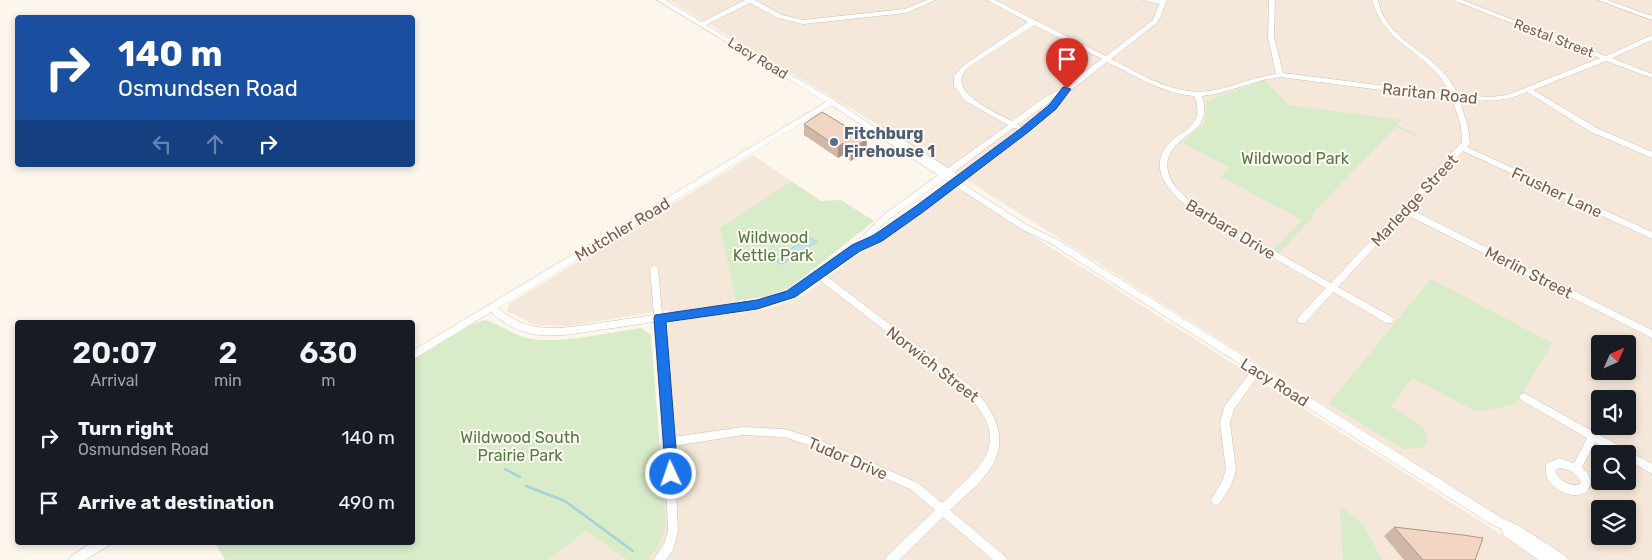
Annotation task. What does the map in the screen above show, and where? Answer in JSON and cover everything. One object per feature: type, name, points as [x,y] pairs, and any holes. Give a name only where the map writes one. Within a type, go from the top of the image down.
[{"type":"street","name":"Lacy Road","points":[[660,0],[831,102],[946,174],[1024,227],[1053,241],[1498,522],[1547,560]]},
{"type":"street","points":[[702,25],[750,0],[780,17],[802,22],[906,12],[933,0]]},
{"type":"street","points":[[990,0],[1173,91],[1198,96]]},
{"type":"street","points":[[856,248],[870,232],[900,208],[1045,101],[1067,89],[1156,21],[1164,1],[1146,0]]},
{"type":"street","points":[[1272,0],[1271,37],[1280,75]]},
{"type":"street","name":"Marledge Street","points":[[1302,320],[1466,143],[1466,132],[1454,97],[1442,74],[1381,19],[1375,0]]},
{"type":"street","name":"Restal Street","points":[[1456,0],[1652,76]]},
{"type":"street","points":[[1601,0],[1652,18]]},
{"type":"street","points":[[1024,131],[968,99],[958,86],[958,76],[966,66],[1033,22]]},
{"type":"street","name":"Raritan Road","points":[[1198,96],[1215,93],[1253,80],[1280,75],[1454,97],[1508,98],[1607,58],[1652,37]]},
{"type":"street","points":[[492,308],[518,327],[545,332],[660,318],[774,301],[791,294],[856,248],[878,238],[910,215],[1024,131],[1052,107],[1067,89]]},
{"type":"street","points":[[1528,90],[1594,130],[1652,155]]},
{"type":"street","name":"Barbara Drive","points":[[1198,96],[1201,110],[1198,121],[1172,145],[1164,159],[1164,168],[1168,182],[1176,193],[1183,201],[1209,218],[1389,320]]},
{"type":"street","name":"Mutchler Road","points":[[415,354],[831,102]]},
{"type":"street","name":"Frusher Lane","points":[[1462,148],[1652,236]]},
{"type":"street","points":[[900,208],[910,215]]},
{"type":"street","name":"Merlin Street","points":[[1405,210],[1652,334]]},
{"type":"street","points":[[654,268],[660,318],[669,442],[673,531],[669,546],[659,560]]},
{"type":"street","name":"Norwich Street","points":[[819,275],[984,404],[991,417],[996,435],[991,460],[981,473],[891,560]]},
{"type":"street","points":[[1216,500],[1227,483],[1231,470],[1225,423],[1229,407],[1257,370]]},
{"type":"street","points":[[1524,397],[1609,445]]},
{"type":"street","name":"Tudor Drive","points":[[669,442],[743,431],[784,432],[813,442],[914,486],[1001,560]]},
{"type":"street","points":[[1576,469],[1592,436]]},
{"type":"street","points":[[1636,460],[1652,469]]},
{"type":"street","name":"Lacy Road","points":[[1498,522],[1514,529],[1562,560]]},
{"type":"street","points":[[75,560],[99,545]]},
{"type":"shaded area","points":[[669,0],[1652,0],[1652,560],[1569,560],[892,133]]},
{"type":"shaded area","points":[[753,155],[791,181],[720,228],[739,314],[771,308],[804,295],[948,187],[964,192],[1541,560],[648,560],[659,545],[660,455],[669,310],[567,326],[534,325],[507,311],[510,303]]},
{"type":"shaded area","points":[[586,531],[627,560],[548,560]]},
{"type":"green space","name":"Wildwood Park","points":[[1265,80],[1289,105],[1402,120],[1397,125],[1449,150],[1396,127],[1312,214],[1314,216],[1279,253],[1273,250],[1302,220],[1221,177],[1230,168],[1183,143],[1205,122],[1207,101]]},
{"type":"green space","name":"Wildwood Kettle Park","points":[[791,181],[821,201],[841,200],[874,221],[791,287],[768,296],[736,301],[720,228]]},
{"type":"green space","points":[[1431,279],[1552,343],[1516,404],[1477,412],[1412,378],[1391,406],[1424,427],[1428,442],[1422,448],[1403,449],[1328,404]]},
{"type":"green space","name":"Wildwood South Prairie Park","points":[[485,320],[521,336],[539,340],[568,339],[641,328],[651,335],[666,526],[659,545],[648,560],[627,560],[586,531],[548,560],[225,560],[216,545],[415,545],[415,359],[473,324]]},
{"type":"green space","points":[[1342,506],[1365,527],[1382,560],[1343,560],[1340,515]]},
{"type":"water","points":[[810,238],[817,242],[782,264],[777,262],[782,254]]},
{"type":"building","points":[[822,112],[867,139],[851,149],[843,143],[838,147],[804,124]]},
{"type":"building","points":[[1394,527],[1483,538],[1475,560],[1423,560]]},
{"type":"waterway","points":[[505,469],[520,477]]},
{"type":"waterway","points":[[526,486],[565,501],[633,551]]},
{"type":"place","name":"Fitchburg Firehouse 1","points":[[834,142]]},
{"type":"route","points":[[671,474],[660,318],[774,301],[791,294],[805,286],[856,248],[878,238],[920,209],[1024,131],[1052,107],[1067,89]]}]
